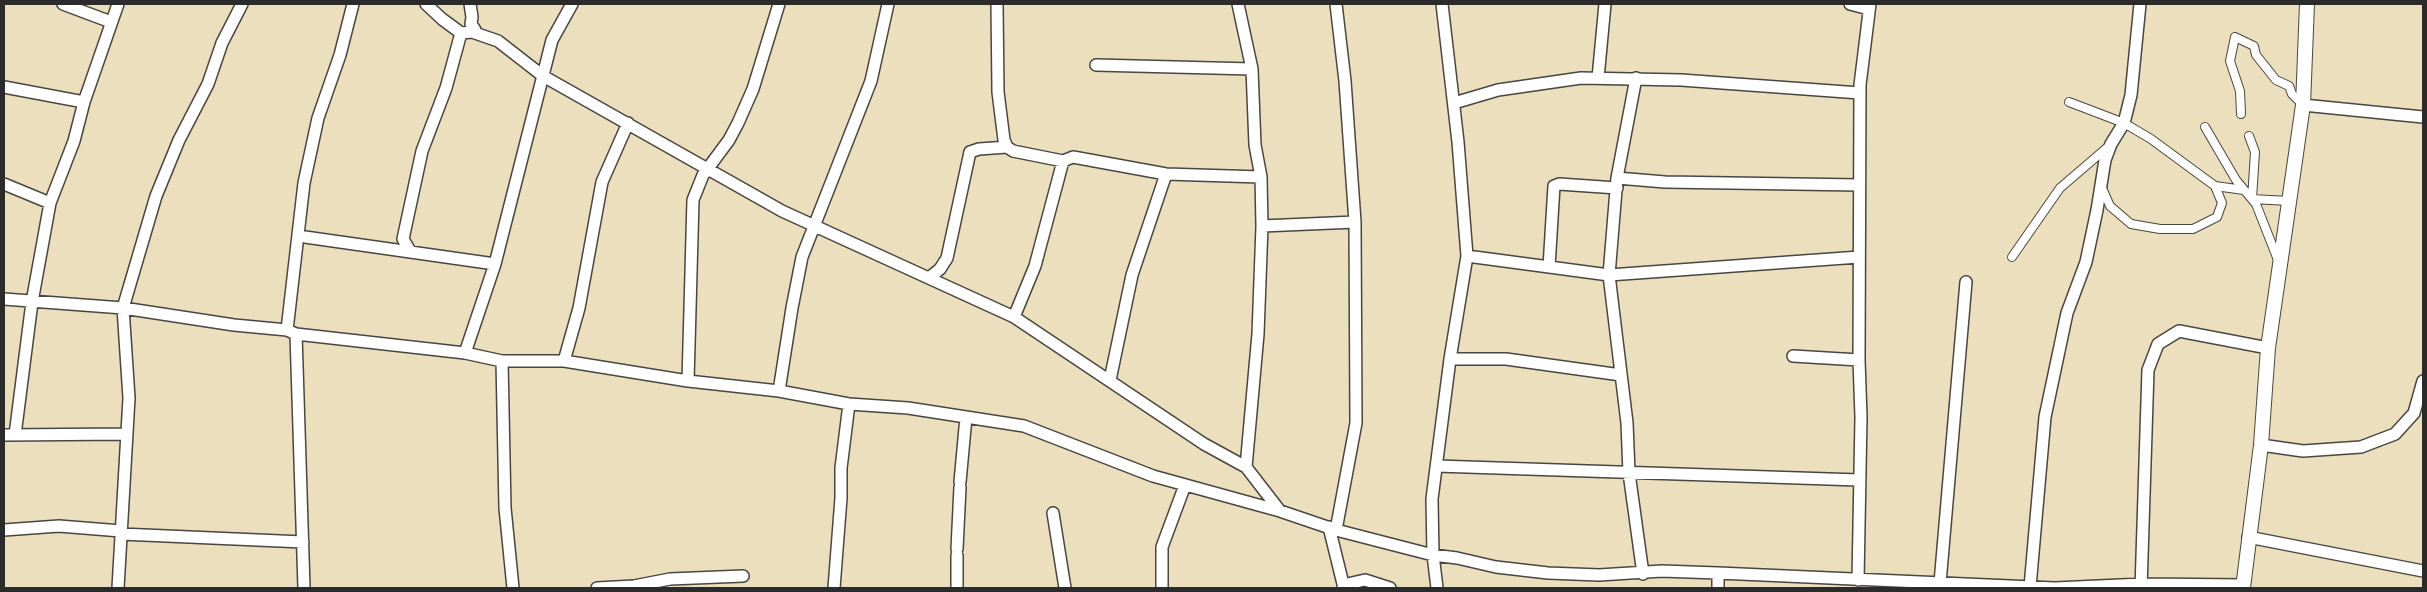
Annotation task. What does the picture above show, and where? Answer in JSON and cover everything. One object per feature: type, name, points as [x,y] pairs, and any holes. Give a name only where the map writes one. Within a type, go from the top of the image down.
[{"type":"street","points":[[63,4],[111,22]]},
{"type":"street","points":[[118,4],[84,102],[74,141],[50,203],[9,435],[126,434]]},
{"type":"street","points":[[118,588],[129,398],[123,308],[156,196],[180,140],[208,84],[222,42],[242,4]]},
{"type":"street","points":[[304,588],[291,332],[304,183],[318,118],[340,54],[353,4]]},
{"type":"street","points":[[426,4],[442,19],[466,32],[498,40],[544,76],[812,227],[1014,317],[1204,444],[1246,467],[1280,511]]},
{"type":"street","points":[[466,32],[475,30],[471,24],[470,4]]},
{"type":"street","points":[[465,353],[495,264],[552,40],[572,4]]},
{"type":"street","points":[[688,381],[693,200],[696,188],[729,140],[738,123],[753,88],[779,4]]},
{"type":"street","points":[[779,391],[802,257],[812,227],[871,81],[888,4]]},
{"type":"street","points":[[997,4],[998,92],[1007,147]]},
{"type":"street","points":[[1238,4],[1252,69],[1255,146],[1260,177],[1262,226],[1258,334],[1246,467]]},
{"type":"street","points":[[1336,4],[1345,81],[1355,222],[1356,423],[1332,529],[1344,586],[1365,580],[1390,588]]},
{"type":"street","points":[[1437,588],[1433,556],[1432,499],[1450,359],[1467,256],[1454,103],[1442,4]]},
{"type":"street","points":[[1598,78],[1605,4]]},
{"type":"street","points":[[1850,4],[1869,6],[1860,93],[1859,360],[1861,417],[1858,580]]},
{"type":"street","points":[[2030,587],[2045,417],[2067,313],[2086,262],[2105,160],[2111,144],[2124,122],[2131,95],[2140,4]]},
{"type":"street","points":[[4,300],[123,308],[234,325],[465,353],[502,361],[564,361],[688,381],[779,391],[849,404],[908,408],[1024,426],[1154,476],[1184,485],[1280,511],[1332,529],[1433,556],[1457,558],[1496,567],[1548,573],[1643,574],[1662,571],[2055,588],[2141,586],[2244,587],[2248,537],[2261,445],[2268,348],[2303,104],[2307,4]]},
{"type":"street","points":[[410,250],[403,239],[422,151],[466,32]]},
{"type":"street","points":[[2240,114],[2240,92],[2230,61],[2234,38],[2254,46],[2256,55],[2276,80],[2289,86],[2292,94],[2303,104],[2423,117]]},
{"type":"street","points":[[1096,65],[1252,69]]},
{"type":"street","points":[[1454,103],[1498,90],[1581,78],[1636,78],[1860,93]]},
{"type":"street","points":[[1636,78],[1617,183],[1609,275],[1627,423],[1629,473],[1643,574]]},
{"type":"street","points":[[4,87],[84,102]]},
{"type":"street","points":[[2069,102],[2124,122],[2151,139],[2215,186],[2244,190]]},
{"type":"street","points":[[564,361],[579,308],[602,182],[628,123]]},
{"type":"street","points":[[2205,127],[2236,180],[2256,204],[2280,264]]},
{"type":"street","points":[[2248,136],[2255,152],[2252,199]]},
{"type":"street","points":[[2012,257],[2060,188],[2111,144]]},
{"type":"street","points":[[930,278],[940,269],[947,258],[970,152],[978,149],[1007,147],[1013,151],[1063,161],[1073,158],[1166,174],[1260,177]]},
{"type":"street","points":[[1014,317],[1035,266],[1063,161]]},
{"type":"street","points":[[1110,380],[1132,275],[1166,174]]},
{"type":"street","points":[[1549,267],[1554,186],[1560,184],[1665,182],[1859,185]]},
{"type":"street","points":[[4,184],[50,203]]},
{"type":"street","points":[[2101,186],[2110,206],[2131,224],[2160,228],[2193,229],[2217,217],[2222,203],[2215,186]]},
{"type":"street","points":[[2252,199],[2289,201]]},
{"type":"street","points":[[1262,226],[1355,222]]},
{"type":"street","points":[[305,237],[410,250],[495,264]]},
{"type":"street","points":[[1467,256],[1609,275],[1859,257]]},
{"type":"street","points":[[1940,583],[1966,282]]},
{"type":"street","points":[[2141,586],[2148,370],[2158,344],[2179,331],[2268,348]]},
{"type":"street","points":[[1793,356],[1859,360]]},
{"type":"street","points":[[1450,359],[1506,359],[1621,375]]},
{"type":"street","points":[[502,361],[504,508],[513,588]]},
{"type":"street","points":[[2261,445],[2303,451],[2342,448],[2361,446],[2395,434],[2414,413],[2423,382]]},
{"type":"street","points":[[834,588],[841,498],[841,468],[849,404]]},
{"type":"street","points":[[957,588],[960,485],[966,417]]},
{"type":"street","points":[[1437,466],[1860,480]]},
{"type":"street","points":[[1162,588],[1162,547],[1184,485]]},
{"type":"street","points":[[1053,513],[1065,588]]},
{"type":"street","points":[[4,530],[59,526],[121,532],[303,542]]},
{"type":"street","points":[[2248,537],[2423,571]]},
{"type":"street","points":[[1718,573],[1718,588]]},
{"type":"street","points":[[598,588],[634,586],[670,579],[743,576]]}]
